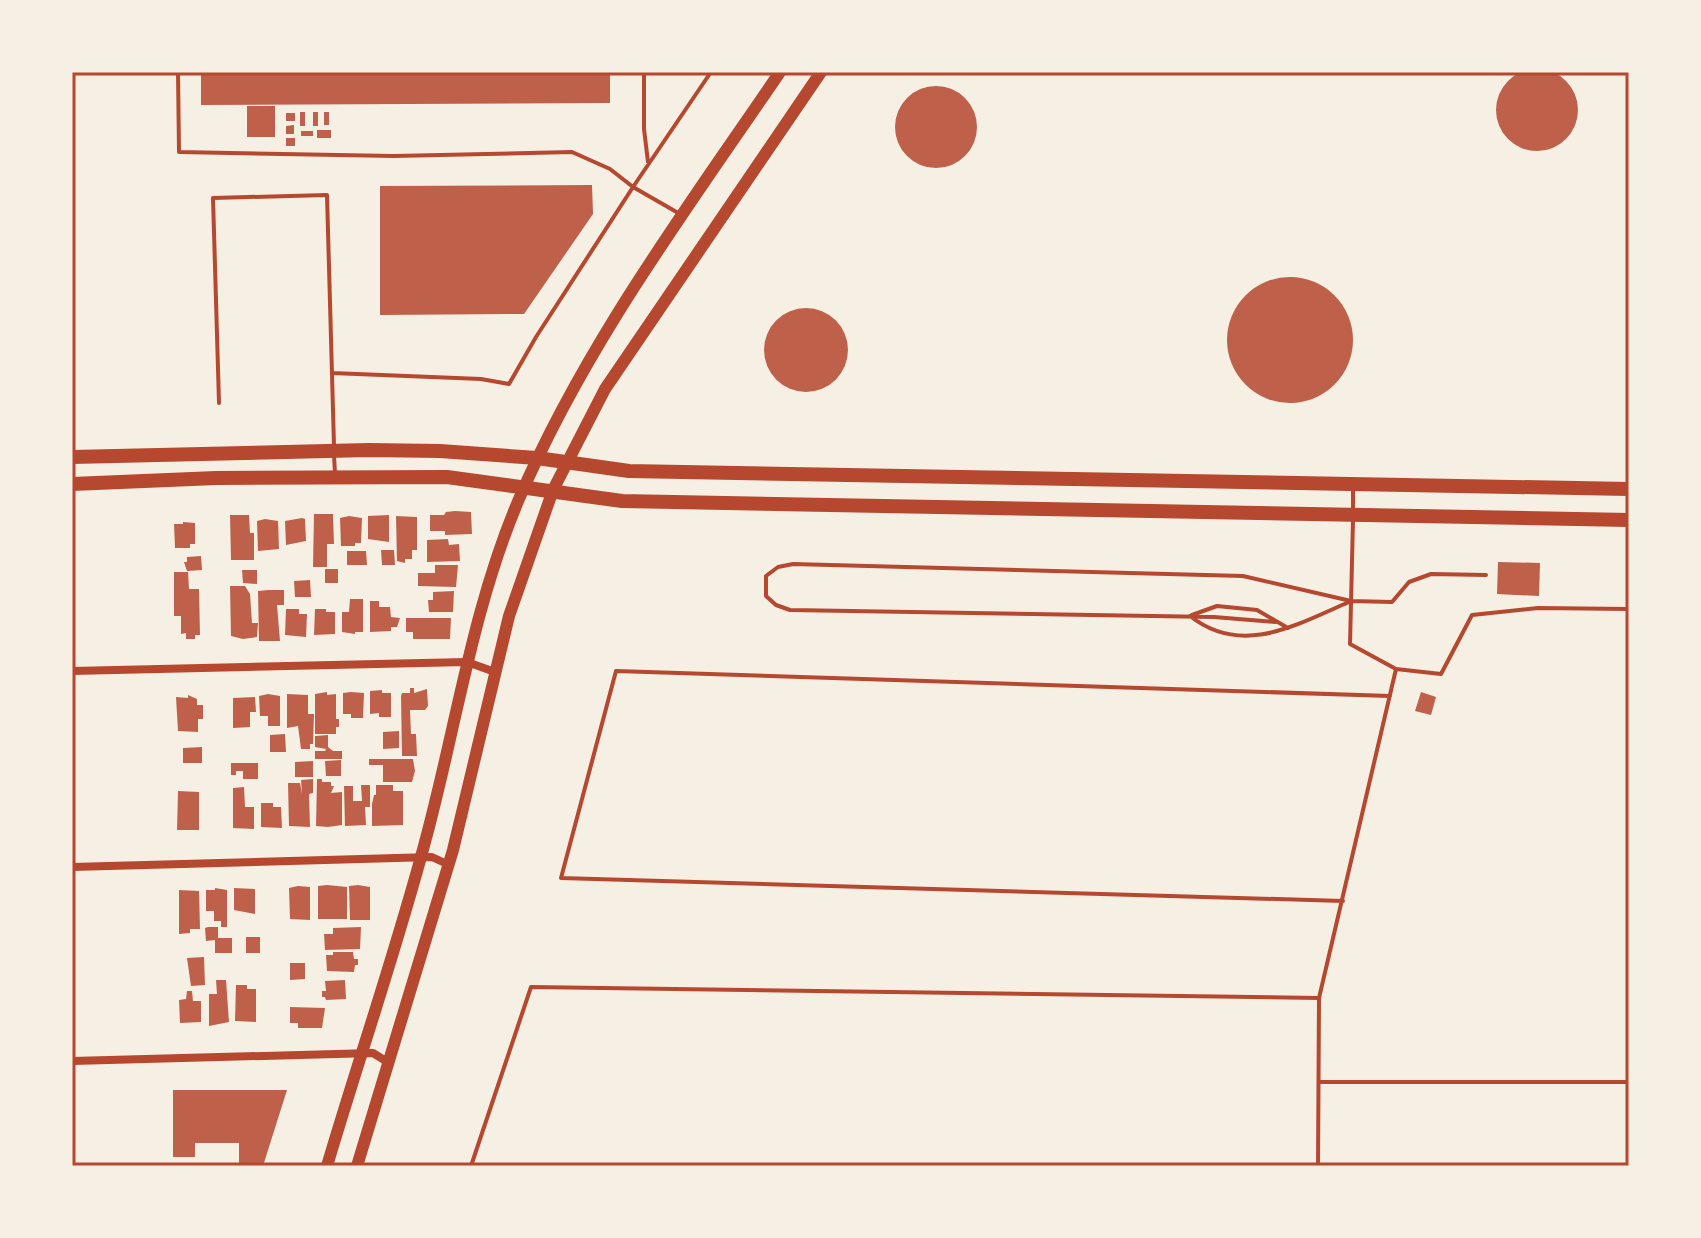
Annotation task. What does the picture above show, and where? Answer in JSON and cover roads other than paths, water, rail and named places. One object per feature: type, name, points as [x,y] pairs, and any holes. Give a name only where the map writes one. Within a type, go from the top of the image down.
[{"type":"main road","points":[[327,1166],[421,858],[482,608],[537,458],[588,362],[682,215],[780,72]]},
{"type":"main road","points":[[357,1166],[447,864],[509,616],[553,490],[605,389],[821,72]]},
{"type":"main road","points":[[72,457],[440,451],[567,461],[629,471],[1629,489]]},
{"type":"main road","points":[[72,484],[216,478],[447,477],[622,501],[1629,520]]},
{"type":"street","points":[[72,671],[467,662],[495,672]]},
{"type":"street","points":[[72,867],[432,857],[447,864]]},
{"type":"street","points":[[72,1061],[373,1053],[389,1063]]},
{"type":"lane","points":[[178,72],[179,152],[394,156],[572,152],[610,169],[633,187],[682,215]]},
{"type":"lane","points":[[644,72],[644,129],[648,164]]},
{"type":"lane","points":[[332,373],[481,379],[509,384],[633,187],[711,72]]},
{"type":"lane","points":[[219,403],[213,198],[327,195],[335,478]]},
{"type":"lane","points":[[1354,485],[1350,644],[1396,669],[1441,674],[1472,615],[1538,608],[1629,609]]},
{"type":"lane","points":[[1275,622],[1190,616],[790,610],[776,605],[766,596],[766,576],[778,567],[793,564],[1243,576],[1351,601],[1392,602],[1409,582],[1431,574],[1486,575]]},
{"type":"lane","points":[[1190,616],[1207,630],[1253,637],[1288,628],[1351,601]]},
{"type":"lane","points":[[1190,616],[1217,606],[1257,610],[1288,628]]},
{"type":"lane","points":[[1318,1166],[1319,998],[1396,669]]},
{"type":"lane","points":[[1343,901],[561,878],[616,671],[1390,696]]},
{"type":"lane","points":[[471,1166],[531,987],[1319,998]]},
{"type":"lane","points":[[1319,1082],[1629,1082]]}]
